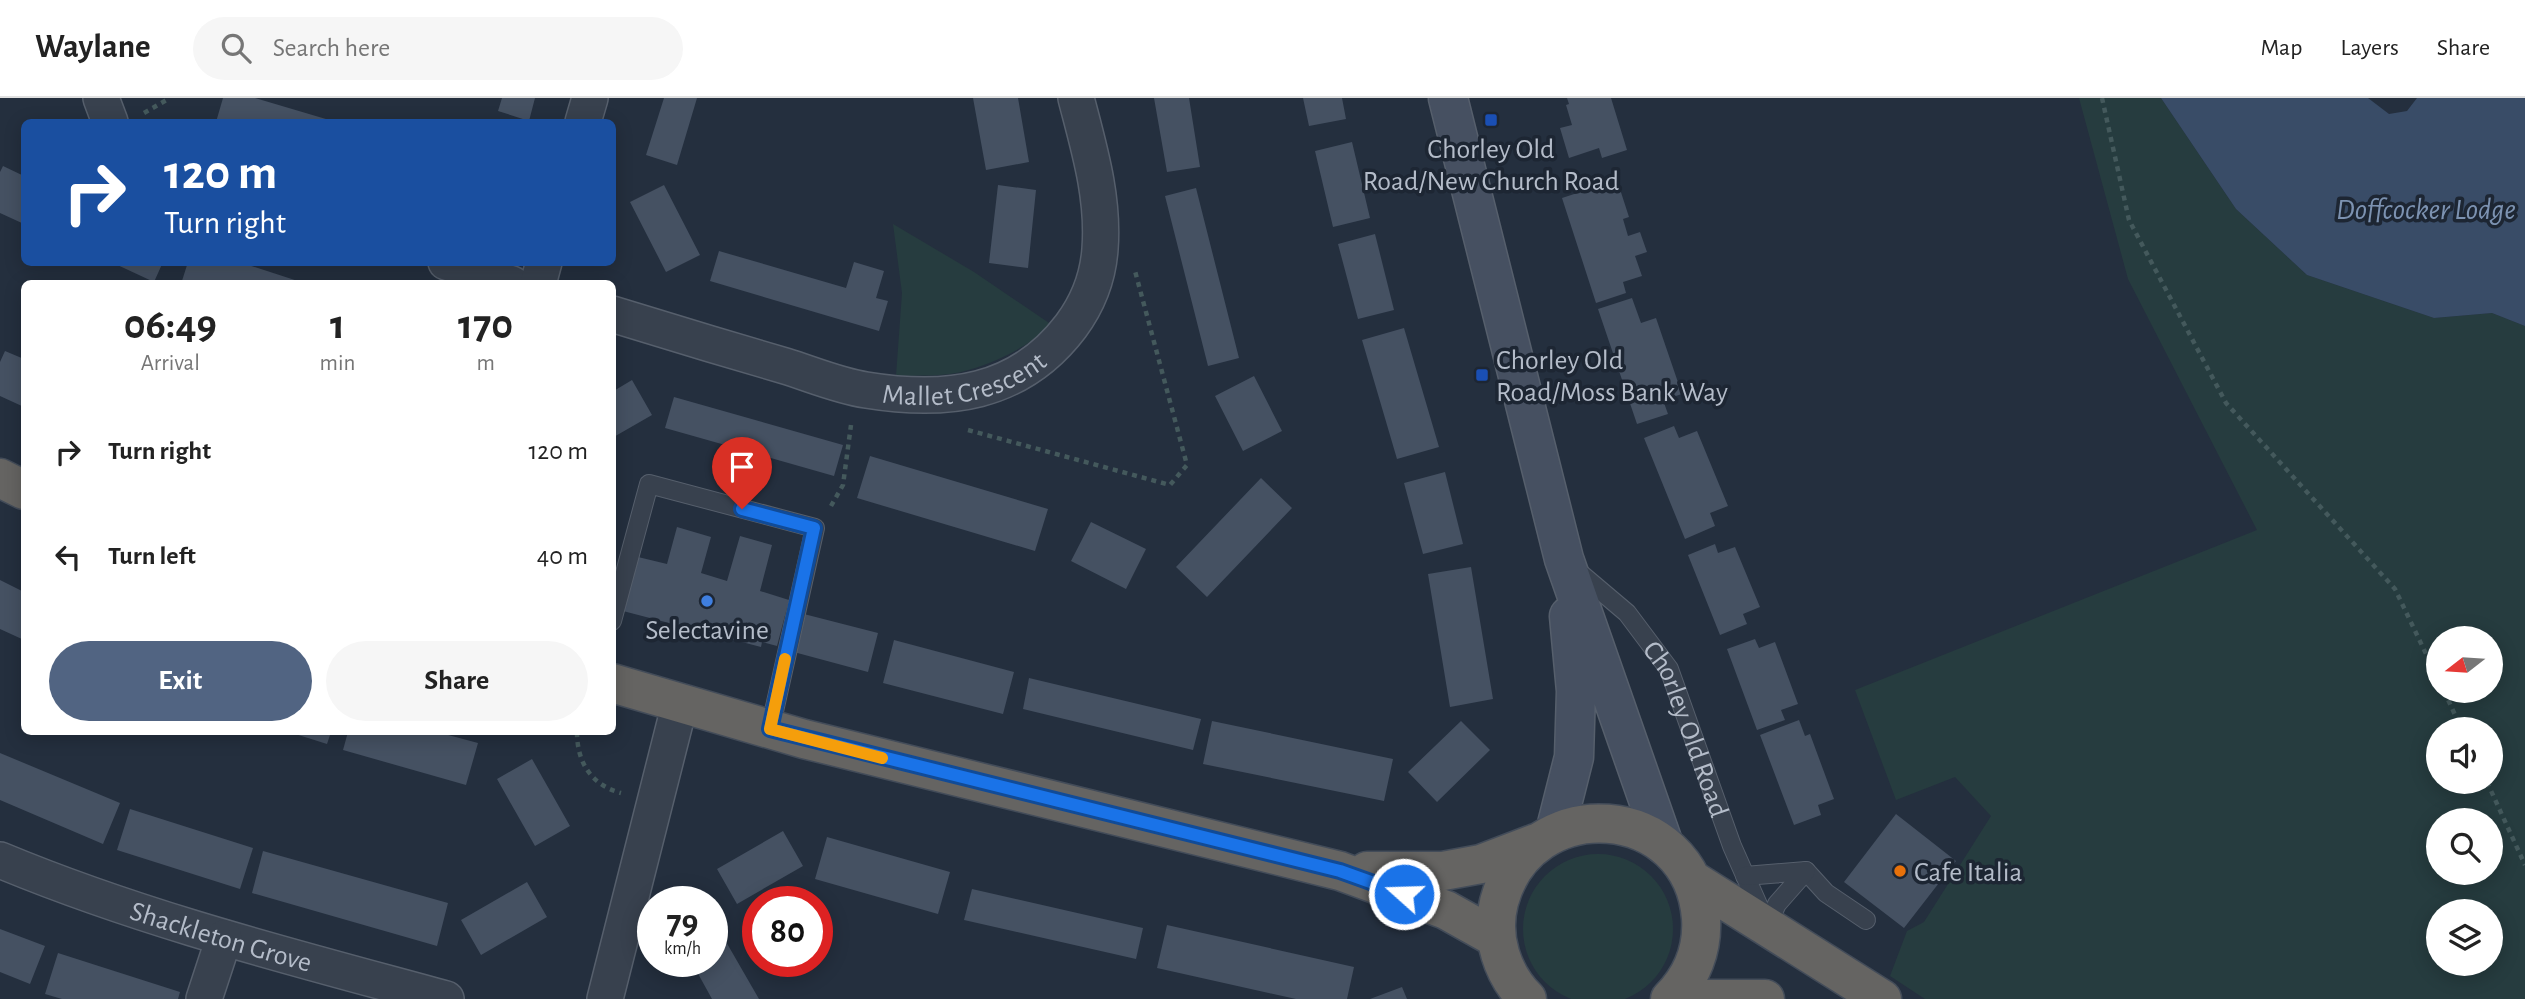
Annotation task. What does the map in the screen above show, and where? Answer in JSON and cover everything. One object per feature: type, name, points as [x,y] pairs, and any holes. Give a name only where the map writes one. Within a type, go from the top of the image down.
[{"type":"highway","points":[[0,478],[21,488]]},
{"type":"highway","points":[[616,684],[770,729],[1340,871],[1446,910],[1496,938]]},
{"type":"highway","name":"Chorley Old Road","points":[[1527,999],[1516,988],[1503,965],[1496,938],[1497,911],[1504,885],[1518,861],[1546,837],[1582,823],[1611,823],[1639,830],[1664,845],[1679,860],[1691,878],[1700,905],[1702,933],[1696,961],[1682,986],[1670,999]]},
{"type":"highway","points":[[1340,871],[1443,871],[1481,864],[1546,837]]},
{"type":"highway","points":[[1691,878],[1882,999]]},
{"type":"highway","points":[[1706,999],[1765,999]]},
{"type":"main road","name":"Chorley Old Road","points":[[1448,98],[1564,559],[1664,845]]},
{"type":"main road","name":"Chorley Old Road","points":[[1546,837],[1574,757],[1576,691],[1564,559]]},
{"type":"street","points":[[101,98],[124,119]]},
{"type":"street","points":[[584,119],[590,98]]},
{"type":"street","name":"Mallet Crescent","points":[[616,315],[856,388],[930,395],[956,394],[988,387],[1016,376],[1042,359],[1067,332],[1093,290],[1101,250],[1100,206],[1076,98]]},
{"type":"street","points":[[458,266],[500,280]]},
{"type":"street","points":[[605,999],[680,702]]},
{"type":"street","name":"Shackleton Grove","points":[[0,860],[50,880],[224,938],[446,999]]},
{"type":"street","points":[[204,999],[224,938]]},
{"type":"lane","points":[[616,606],[649,484],[814,528],[770,729]]},
{"type":"lane","name":"Chorley Old Road","points":[[1564,559],[1627,613],[1669,669],[1732,846],[1767,925]]},
{"type":"lane","points":[[1745,876],[1806,871]]},
{"type":"lane","points":[[1806,871],[1826,893],[1866,920]]},
{"type":"lane","points":[[1767,925],[1777,904],[1806,871]]},
{"type":"path","points":[[124,119],[170,98]]},
{"type":"path","points":[[2102,98],[2129,220],[2226,403],[2395,589],[2426,653]]},
{"type":"path","points":[[956,394],[967,429],[1170,485],[1187,465],[1133,264],[1101,250]]},
{"type":"path","points":[[812,527],[836,501],[843,485],[856,388]]},
{"type":"path","points":[[577,735],[580,758],[597,782],[611,790],[656,802]]},
{"type":"path","points":[[2492,794],[2525,865]]},
{"type":"green space","points":[[2079,98],[2161,98],[2236,209],[2307,275],[2434,318],[2492,313],[2525,326],[2525,999],[1925,999],[1890,976],[1907,931],[1924,922],[1991,816],[1955,777],[1896,800],[1855,690],[2257,530],[2128,279]]},
{"type":"green space","points":[[893,224],[974,272],[1052,325],[1021,348],[974,368],[945,375],[896,376],[902,293]]},
{"type":"green space","points":[[1583,856],[1613,856],[1639,867],[1651,876],[1660,888],[1671,914],[1671,944],[1660,970],[1651,982],[1639,991],[1620,1000],[1576,1000],[1557,991],[1545,982],[1536,970],[1525,944],[1525,914],[1536,888],[1545,876],[1557,867]]},
{"type":"water","name":"Doffcocker Lodge","points":[[2161,98],[2368,98],[2389,114],[2407,111],[2417,98],[2525,98],[2525,326],[2492,313],[2434,318],[2307,275],[2236,209]]},
{"type":"building","points":[[223,98],[255,98],[326,119],[217,119]]},
{"type":"building","points":[[502,98],[535,98],[530,119],[498,111]]},
{"type":"building","points":[[664,98],[697,98],[677,165],[646,155]]},
{"type":"building","points":[[973,98],[1018,98],[1029,162],[986,170]]},
{"type":"building","points":[[1154,98],[1189,98],[1200,167],[1167,172]]},
{"type":"building","points":[[1303,98],[1342,98],[1346,119],[1309,126]]},
{"type":"building","points":[[1567,98],[1611,98],[1627,150],[1602,158],[1599,148],[1569,158],[1560,128],[1572,125],[1566,105],[1569,104]]},
{"type":"building","points":[[1352,142],[1370,218],[1333,227],[1315,151]]},
{"type":"building","points":[[3,166],[21,175],[21,223],[0,213],[0,172]]},
{"type":"building","points":[[1617,180],[1629,217],[1623,219],[1628,236],[1640,232],[1647,252],[1635,256],[1642,276],[1623,282],[1626,293],[1596,303],[1562,198]]},
{"type":"building","points":[[664,185],[700,255],[666,272],[630,202]]},
{"type":"building","points":[[998,185],[1036,190],[1028,268],[989,263]]},
{"type":"building","points":[[1196,188],[1239,358],[1208,366],[1165,196]]},
{"type":"building","points":[[1375,234],[1394,310],[1358,319],[1338,244]]},
{"type":"building","points":[[719,251],[846,288],[854,262],[884,271],[876,298],[888,301],[879,331],[710,281]]},
{"type":"building","points":[[120,266],[161,266],[155,280]]},
{"type":"building","points":[[187,266],[251,266],[295,280],[182,280]]},
{"type":"building","points":[[1632,298],[1641,323],[1656,318],[1682,394],[1663,400],[1668,414],[1637,424],[1598,309]]},
{"type":"building","points":[[1404,328],[1439,447],[1397,459],[1362,340]]},
{"type":"building","points":[[5,351],[21,358],[21,406],[0,396],[0,362]]},
{"type":"building","points":[[1254,376],[1282,431],[1243,451],[1215,396]]},
{"type":"building","points":[[632,380],[652,415],[616,436],[616,390]]},
{"type":"building","points":[[674,397],[843,445],[834,476],[665,428]]},
{"type":"building","points":[[1674,426],[1679,438],[1697,431],[1728,506],[1710,513],[1715,526],[1685,539],[1644,438]]},
{"type":"building","points":[[870,456],[1048,509],[1035,551],[857,498]]},
{"type":"building","points":[[1445,472],[1463,544],[1423,554],[1404,483]]},
{"type":"building","points":[[1261,478],[1292,508],[1207,597],[1176,567]]},
{"type":"building","points":[[1091,522],[1146,549],[1126,589],[1071,561]]},
{"type":"building","points":[[677,527],[711,537],[701,573],[727,581],[740,536],[772,545],[760,591],[789,600],[777,646],[762,642],[761,647],[623,611],[638,557],[667,564]]},
{"type":"building","points":[[1715,544],[1718,553],[1735,547],[1760,607],[1743,614],[1747,624],[1720,635],[1688,555]]},
{"type":"building","points":[[1471,567],[1493,699],[1450,707],[1428,574]]},
{"type":"building","points":[[0,580],[21,590],[21,639],[0,629]]},
{"type":"building","points":[[800,613],[878,633],[868,672],[790,651]]},
{"type":"building","points":[[1755,639],[1759,648],[1775,642],[1798,704],[1781,710],[1785,720],[1757,730],[1727,649]]},
{"type":"building","points":[[894,640],[1014,672],[1003,714],[883,683]]},
{"type":"building","points":[[1029,678],[1201,719],[1193,750],[1023,709]]},
{"type":"building","points":[[1799,720],[1805,736],[1810,734],[1834,799],[1818,805],[1821,815],[1794,825],[1760,735]]},
{"type":"building","points":[[1212,721],[1393,759],[1384,801],[1203,764]]},
{"type":"building","points":[[1461,721],[1490,750],[1437,802],[1408,772]]},
{"type":"building","points":[[298,735],[330,735],[327,744]]},
{"type":"building","points":[[347,735],[448,735],[478,743],[466,785],[343,750]]},
{"type":"building","points":[[0,753],[120,803],[103,844],[0,800]]},
{"type":"building","points":[[532,759],[570,826],[535,846],[497,779]]},
{"type":"building","points":[[130,809],[253,848],[240,889],[117,850]]},
{"type":"building","name":"Cafe Italia","points":[[1896,814],[1956,861],[1904,928],[1844,882]]},
{"type":"building","points":[[783,831],[803,866],[768,886],[742,886],[742,901],[737,904],[717,869]]},
{"type":"building","points":[[827,837],[950,872],[938,914],[815,879]]},
{"type":"building","points":[[263,851],[448,903],[437,946],[252,893]]},
{"type":"building","points":[[527,882],[547,917],[481,955],[461,920]]},
{"type":"building","points":[[972,889],[1143,928],[1136,959],[964,920]]},
{"type":"building","points":[[1167,925],[1354,967],[1347,999],[1296,999],[1157,968]]},
{"type":"building","points":[[0,929],[45,946],[30,984],[0,972]]},
{"type":"building","points":[[728,945],[742,970],[742,977],[746,977],[759,999],[712,999],[700,977],[728,977]]},
{"type":"building","points":[[58,953],[180,992],[178,999],[62,999],[45,994]]},
{"type":"building","points":[[1402,987],[1407,999],[1370,999]]},
{"type":"slow traffic","points":[[785,659],[770,729],[882,758]]},
{"type":"place","name":"Chorley Old Road/New Church Road","points":[[1491,120]]},
{"type":"place","name":"Chorley Old Road/Moss Bank Way","points":[[1482,375]]},
{"type":"place","name":"Selectavine","points":[[707,601]]},
{"type":"place","name":"Cafe Italia","points":[[1900,871]]},
{"type":"route","points":[[742,509],[814,528],[770,729],[1340,871],[1404,894]]}]
